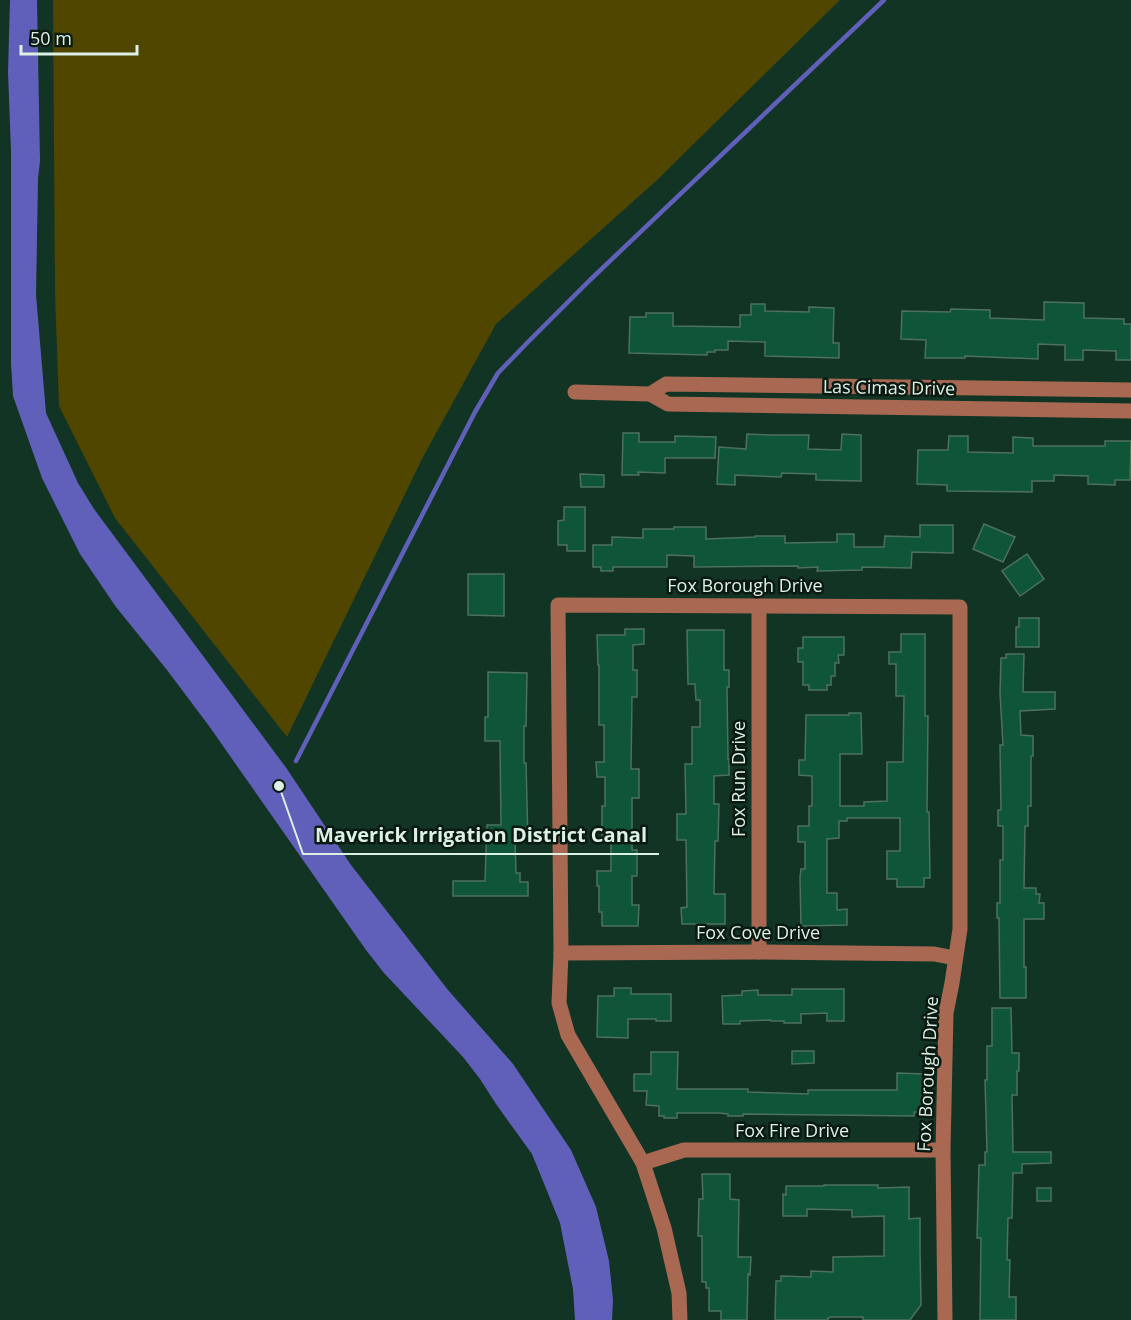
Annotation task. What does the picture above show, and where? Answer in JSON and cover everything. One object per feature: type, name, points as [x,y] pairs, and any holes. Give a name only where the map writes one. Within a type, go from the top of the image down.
[{"type":"street","name":"Las Cimas Drive","points":[[650,394],[666,384],[1131,390]]},
{"type":"street","points":[[751,385],[751,405]]},
{"type":"street","points":[[835,406],[836,386]]},
{"type":"street","points":[[912,387],[912,407]]},
{"type":"street","points":[[994,388],[994,409]]},
{"type":"street","points":[[1058,389],[1058,410]]},
{"type":"street","points":[[1109,390],[1109,411]]},
{"type":"street","name":"Las Cimas Drive","points":[[575,392],[650,394],[668,404],[1131,411]]},
{"type":"street","name":"Fox Borough Drive","points":[[680,1320],[679,1293],[664,1228],[643,1163],[568,1035],[560,1003],[558,605],[960,607],[960,929],[946,1013],[943,1150],[945,1320]]},
{"type":"street","name":"Fox Run Drive","points":[[759,606],[759,952]]},
{"type":"street","name":"Fox Cove Drive","points":[[561,953],[934,954],[955,958]]},
{"type":"street","name":"Fox Fire Drive","points":[[643,1163],[684,1150],[943,1150]]},
{"type":"shaded area","points":[[10,0],[37,0],[40,161],[36,295],[46,413],[78,483],[94,509],[287,769],[351,865],[448,990],[513,1064],[571,1150],[596,1207],[609,1261],[613,1300],[612,1320],[575,1320],[573,1289],[560,1223],[532,1154],[463,1057],[384,973],[366,950],[209,726],[116,607],[80,554],[42,478],[13,396],[8,72]]},
{"type":"shaded area","points":[[53,0],[840,0],[656,181],[496,324],[423,457],[287,737],[115,518],[59,406],[55,294]]},
{"type":"building","points":[[1044,302],[1084,303],[1084,318],[1124,319],[1124,324],[1131,324],[1131,360],[1116,360],[1116,351],[1083,350],[1083,360],[1065,360],[1065,345],[1038,344],[1038,359],[965,356],[965,358],[925,358],[926,340],[901,339],[902,311],[990,310],[990,318],[1044,320]]},
{"type":"building","points":[[751,304],[765,304],[765,311],[809,312],[809,307],[834,308],[833,343],[839,343],[839,358],[765,356],[765,342],[728,341],[728,350],[715,350],[715,352],[707,352],[707,355],[629,353],[630,317],[646,317],[646,313],[673,313],[673,326],[740,327],[740,315],[751,315]]},
{"type":"building","points":[[623,433],[639,433],[639,442],[675,442],[675,436],[716,437],[715,458],[665,458],[665,473],[638,472],[639,475],[622,475]]},
{"type":"building","points":[[747,434],[809,435],[808,449],[841,450],[842,434],[861,435],[861,481],[816,480],[816,474],[782,473],[781,477],[735,475],[735,485],[717,484],[719,447],[746,449]]},
{"type":"building","points":[[949,436],[968,436],[968,452],[1013,453],[1013,437],[1033,438],[1033,446],[1105,446],[1105,441],[1131,441],[1130,480],[1115,480],[1115,485],[1088,484],[1088,476],[1054,475],[1054,481],[1032,481],[1032,492],[947,491],[947,485],[917,484],[918,450],[948,450]]},
{"type":"building","points":[[580,474],[604,475],[604,487],[581,487]]},
{"type":"building","points":[[564,507],[585,507],[585,551],[567,551],[567,545],[558,545],[558,521],[564,520]]},
{"type":"building","points":[[984,524],[1015,537],[1003,562],[973,549]]},
{"type":"building","points":[[920,525],[953,525],[953,553],[912,552],[911,568],[862,567],[862,570],[817,571],[818,567],[798,568],[798,566],[694,567],[694,556],[667,555],[667,567],[613,567],[613,571],[601,571],[601,567],[593,567],[593,545],[612,545],[612,537],[643,538],[643,529],[706,527],[706,539],[785,536],[785,543],[837,542],[837,534],[854,534],[854,547],[884,547],[885,536],[920,537]]},
{"type":"building","points":[[1027,554],[1044,579],[1020,596],[1002,571]]},
{"type":"building","points":[[468,574],[504,574],[504,616],[468,615]]},
{"type":"building","points":[[1019,618],[1039,618],[1039,647],[1016,647],[1016,627],[1019,627]]},
{"type":"building","points":[[625,629],[644,629],[644,644],[633,645],[633,670],[637,670],[637,697],[632,697],[631,769],[639,769],[639,798],[632,798],[632,850],[637,850],[637,876],[632,876],[632,905],[639,905],[638,926],[602,926],[597,871],[611,871],[611,842],[602,842],[605,777],[597,777],[596,762],[604,762],[604,725],[599,725],[597,635],[625,635]]},
{"type":"building","points":[[687,630],[724,630],[724,670],[729,670],[729,687],[727,687],[729,775],[714,776],[714,804],[719,804],[718,841],[715,841],[714,894],[725,894],[725,924],[682,924],[681,908],[687,907],[686,840],[677,840],[677,814],[686,814],[685,764],[692,764],[692,727],[700,727],[700,700],[696,700],[695,684],[688,684]]},
{"type":"building","points":[[901,634],[925,634],[930,878],[924,878],[924,887],[897,887],[897,879],[887,879],[887,851],[900,851],[900,818],[847,818],[847,821],[839,821],[839,838],[827,839],[827,893],[837,893],[837,910],[847,909],[847,925],[801,926],[800,877],[801,869],[805,869],[805,842],[798,842],[798,826],[809,826],[809,806],[812,806],[812,776],[799,775],[799,760],[805,760],[806,715],[861,713],[862,754],[840,754],[840,806],[864,806],[864,802],[887,801],[887,762],[903,762],[904,696],[896,696],[896,664],[889,664],[889,652],[901,652]]},
{"type":"building","points":[[803,637],[844,637],[844,655],[838,655],[839,663],[835,663],[835,676],[831,676],[831,685],[827,685],[827,690],[809,690],[809,685],[803,685],[803,662],[798,662],[798,648],[803,648]]},
{"type":"building","points":[[1006,654],[1024,654],[1023,692],[1055,692],[1055,709],[1020,711],[1021,735],[1033,736],[1031,806],[1028,806],[1028,826],[1025,826],[1024,888],[1036,888],[1036,894],[1040,894],[1039,903],[1044,903],[1044,919],[1024,919],[1026,998],[1000,998],[997,903],[1000,903],[1003,826],[998,826],[998,810],[1001,810],[1000,745],[1003,745],[1000,693],[1001,658],[1006,658]]},
{"type":"building","points":[[488,672],[527,673],[524,763],[526,763],[528,841],[515,841],[516,873],[520,873],[520,882],[528,882],[528,896],[453,896],[453,881],[485,881],[487,825],[501,825],[500,741],[485,741],[485,717],[488,717]]},
{"type":"building","points":[[614,988],[631,988],[631,994],[671,994],[671,1021],[628,1019],[628,1038],[597,1037],[598,996],[614,996]]},
{"type":"building","points":[[792,989],[844,989],[844,1021],[827,1021],[827,1013],[801,1014],[801,1023],[771,1020],[723,1024],[722,996],[742,995],[742,991],[758,990],[758,995],[792,995]]},
{"type":"building","points":[[992,1008],[1011,1008],[1012,1053],[1019,1053],[1017,1095],[1012,1095],[1013,1152],[1051,1152],[1051,1163],[1022,1164],[1022,1173],[1013,1173],[1012,1218],[1008,1218],[1007,1260],[1010,1260],[1009,1297],[1016,1297],[1016,1320],[980,1320],[981,1238],[977,1238],[979,1165],[985,1165],[985,1152],[987,1152],[985,1080],[987,1080],[987,1046],[992,1046]]},
{"type":"building","points":[[792,1051],[814,1051],[814,1063],[792,1064]]},
{"type":"building","points":[[651,1052],[678,1052],[677,1089],[748,1089],[748,1092],[808,1094],[808,1090],[897,1090],[897,1073],[925,1074],[924,1112],[914,1112],[914,1116],[743,1114],[743,1116],[728,1116],[728,1114],[719,1113],[677,1113],[677,1118],[664,1118],[664,1116],[659,1116],[659,1106],[646,1105],[647,1091],[634,1091],[634,1074],[651,1074]]},
{"type":"building","points":[[702,1174],[730,1174],[730,1199],[739,1200],[738,1257],[751,1257],[750,1275],[748,1274],[747,1320],[721,1320],[721,1311],[709,1311],[709,1288],[706,1288],[706,1282],[702,1282],[702,1236],[698,1236],[699,1199],[703,1199]]},
{"type":"building","points":[[786,1186],[909,1187],[909,1219],[920,1218],[921,1305],[910,1320],[831,1317],[828,1320],[775,1320],[776,1281],[781,1281],[781,1276],[811,1277],[811,1271],[833,1272],[833,1257],[884,1256],[884,1216],[852,1217],[852,1210],[807,1209],[807,1216],[783,1216],[783,1194],[786,1195]]},
{"type":"building","points":[[1037,1188],[1051,1188],[1051,1201],[1037,1201]]},
{"type":"waterway","points":[[296,761],[475,412],[498,373],[590,280],[884,0]]},
{"type":"place","name":"Maverick Irrigation District Canal","points":[[279,786]]}]
